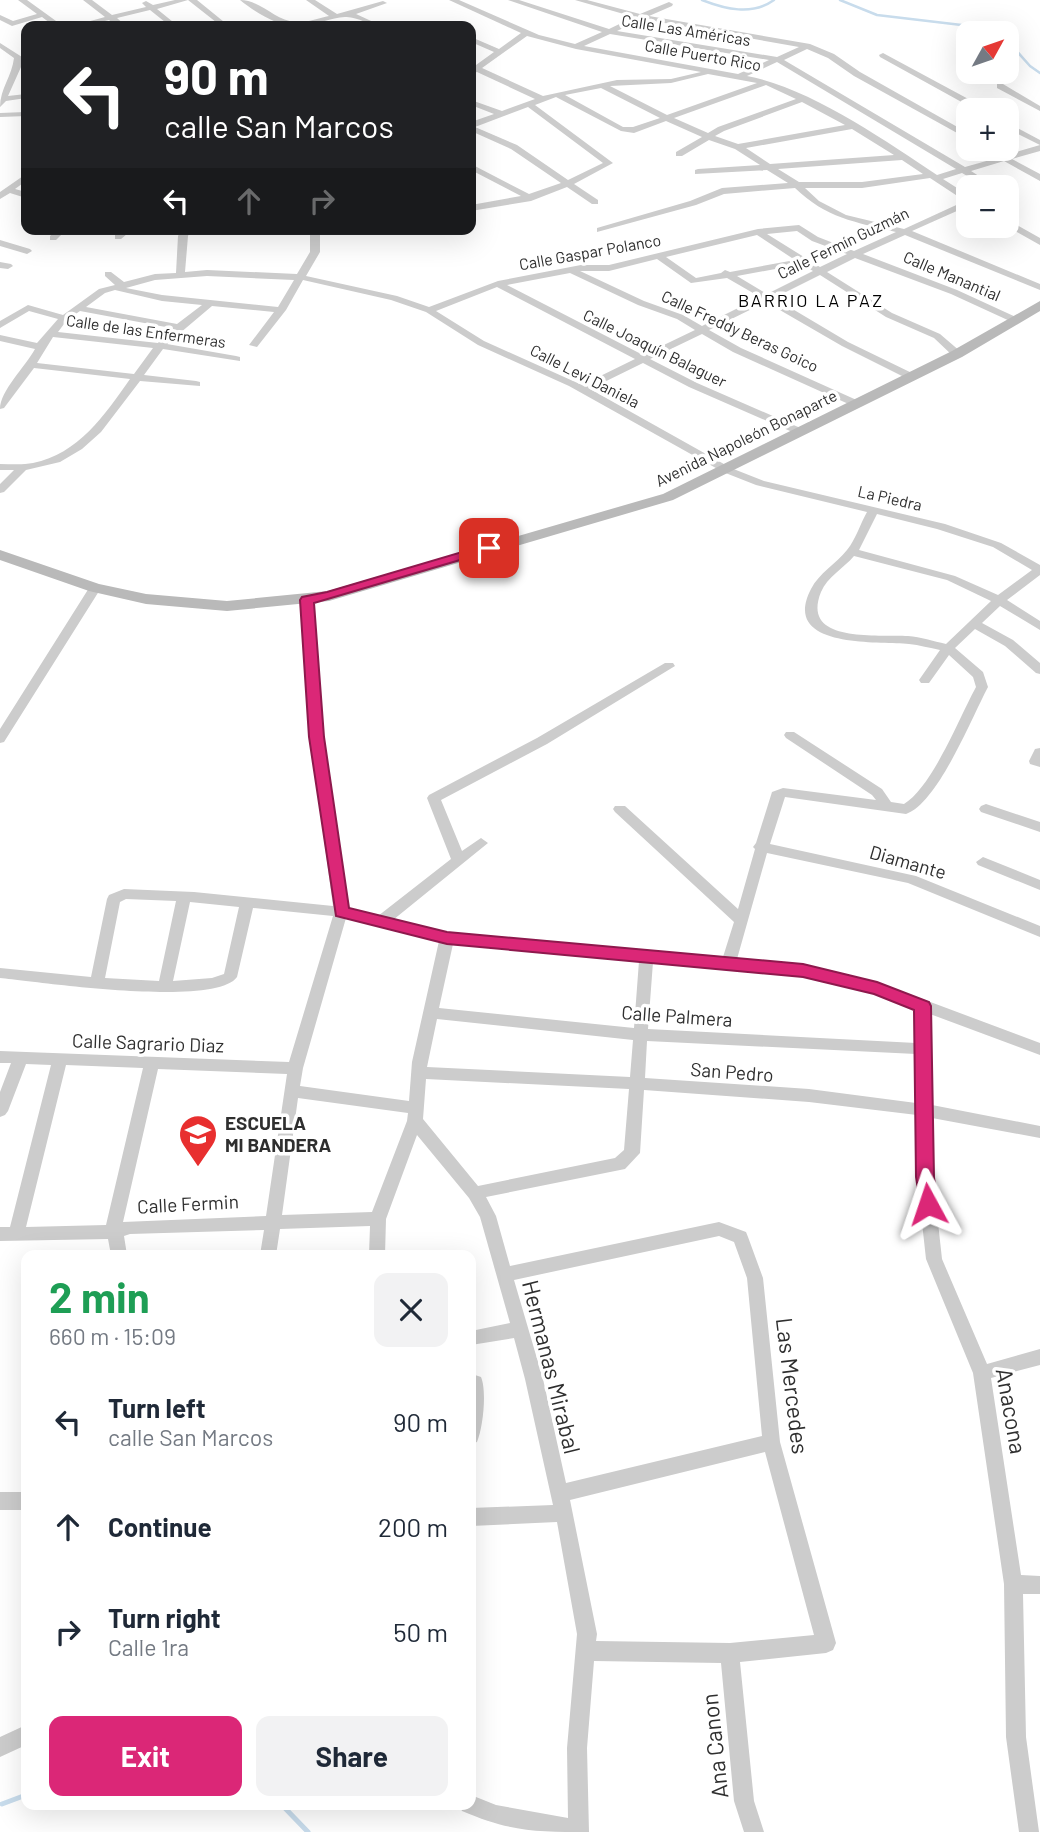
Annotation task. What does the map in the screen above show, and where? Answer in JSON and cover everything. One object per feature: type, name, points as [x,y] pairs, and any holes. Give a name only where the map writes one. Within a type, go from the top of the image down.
[{"type":"main road","name":"Avenida Napoleón Bonaparte","points":[[0,555],[96,588],[146,599],[227,606],[329,596],[668,497],[957,354],[1040,305]]},
{"type":"street","points":[[22,0],[53,21]]},
{"type":"street","points":[[87,0],[116,21]]},
{"type":"street","points":[[142,0],[167,21]]},
{"type":"street","points":[[98,21],[184,0]]},
{"type":"street","points":[[192,0],[219,21]]},
{"type":"street","points":[[244,0],[281,21]]},
{"type":"street","points":[[310,0],[335,17]]},
{"type":"street","name":"Calle Puerto Rico","points":[[453,0],[526,33],[576,47],[766,82],[803,99],[902,157],[956,193]]},
{"type":"street","points":[[463,5],[475,0]]},
{"type":"street","name":"Calle Las Américas","points":[[512,0],[610,32],[777,60]]},
{"type":"street","points":[[579,0],[641,17],[807,46],[831,56],[857,74],[956,130]]},
{"type":"street","points":[[318,21],[383,3]]},
{"type":"street","points":[[576,47],[669,4]]},
{"type":"street","points":[[22,21],[44,14]]},
{"type":"street","points":[[349,14],[366,21]]},
{"type":"street","points":[[0,17],[12,24],[21,21]]},
{"type":"street","points":[[476,66],[526,33]]},
{"type":"street","points":[[476,41],[499,52]]},
{"type":"street","points":[[0,46],[16,50]]},
{"type":"street","points":[[741,76],[807,46]]},
{"type":"street","points":[[0,56],[16,50]]},
{"type":"street","points":[[2,102],[17,67],[16,50]]},
{"type":"street","points":[[883,55],[960,98]]},
{"type":"street","points":[[777,60],[972,175]]},
{"type":"street","points":[[476,70],[542,99]]},
{"type":"street","points":[[476,124],[557,94],[617,82],[671,81],[709,72]]},
{"type":"street","points":[[557,94],[628,130],[641,129],[766,82]]},
{"type":"street","points":[[602,85],[668,119],[738,147],[797,185],[816,203],[843,217],[906,232],[1040,287]]},
{"type":"street","points":[[1000,86],[1040,109]]},
{"type":"street","points":[[2,102],[21,97]]},
{"type":"street","points":[[679,154],[707,136],[803,99]]},
{"type":"street","points":[[476,207],[531,198],[568,184],[609,162],[527,103]]},
{"type":"street","points":[[476,104],[500,113]]},
{"type":"street","points":[[0,115],[21,114]]},
{"type":"street","points":[[738,147],[850,127]]},
{"type":"street","points":[[476,128],[514,147],[595,202]]},
{"type":"street","points":[[1019,131],[1040,143]]},
{"type":"street","points":[[1019,155],[1040,148]]},
{"type":"street","points":[[698,173],[902,157]]},
{"type":"street","points":[[600,230],[722,191],[797,185],[862,185],[934,177],[998,161]]},
{"type":"street","points":[[1009,161],[1040,178]]},
{"type":"street","points":[[476,170],[531,198]]},
{"type":"street","points":[[4,193],[21,181]]},
{"type":"street","name":"Calle Fermín Guzmán","points":[[582,389],[956,207]]},
{"type":"street","name":"Calle Manantial","points":[[758,232],[799,228],[815,239],[954,292],[1015,320]]},
{"type":"street","points":[[1019,230],[1040,242]]},
{"type":"street","points":[[758,232],[842,288],[889,315],[937,336],[957,354]]},
{"type":"street","name":"Calle Gaspar Polanco","points":[[429,310],[498,284],[571,270],[610,268],[758,232]]},
{"type":"street","points":[[53,238],[56,235]]},
{"type":"street","points":[[180,275],[184,235]]},
{"type":"street","points":[[254,345],[281,310],[314,252],[315,235]]},
{"type":"street","points":[[0,243],[27,251]]},
{"type":"street","points":[[660,257],[694,281],[725,273],[804,261]]},
{"type":"street","name":"Calle Freddy Beras Goico","points":[[571,270],[641,303],[680,317],[737,350],[858,404]]},
{"type":"street","name":"Calle Levi Daniela","points":[[0,406],[31,365],[40,347],[64,318],[102,291],[155,277],[180,275],[207,273],[300,276],[394,298],[429,310],[481,343],[582,389],[727,470]]},
{"type":"street","points":[[725,273],[845,344],[912,377]]},
{"type":"street","points":[[108,274],[118,287],[162,298],[281,310]]},
{"type":"street","name":"Calle Joaquín Balaguer","points":[[498,284],[611,345],[693,385],[802,432]]},
{"type":"street","points":[[0,467],[21,470],[45,466],[69,455],[100,428],[160,346],[209,304]]},
{"type":"street","points":[[0,325],[28,308],[64,318]]},
{"type":"street","points":[[79,308],[180,327]]},
{"type":"street","name":"Calle de las Enfermeras","points":[[52,334],[160,346],[236,359]]},
{"type":"street","points":[[0,338],[40,347]]},
{"type":"street","points":[[31,365],[196,384]]},
{"type":"street","points":[[0,490],[21,470]]},
{"type":"street","name":"La Piedra","points":[[727,470],[760,483],[941,526],[997,545],[1040,570]]},
{"type":"street","points":[[729,963],[760,846],[779,793],[906,809],[918,803],[982,687],[979,675],[948,648],[919,641],[855,640],[821,629],[813,621],[810,609],[815,593],[832,570],[852,552],[873,510]]},
{"type":"street","points":[[852,552],[937,573],[999,600],[1040,626]]},
{"type":"street","points":[[925,680],[948,648],[974,623],[999,600],[1040,570]]},
{"type":"street","points":[[0,739],[96,588]]},
{"type":"street","points":[[269,1250],[290,1091],[341,912],[316,737],[307,600]]},
{"type":"street","points":[[974,623],[1006,641],[1040,670]]},
{"type":"street","points":[[458,861],[433,802],[434,798],[542,741],[668,666]]},
{"type":"street","points":[[790,735],[877,792],[887,806]]},
{"type":"street","points":[[1040,752],[1035,761],[1040,764]]},
{"type":"street","points":[[620,809],[741,920]]},
{"type":"street","points":[[986,809],[1040,827]]},
{"type":"street","points":[[380,922],[481,843]]},
{"type":"street","name":"Diamante","points":[[760,846],[911,879],[1040,932]]},
{"type":"street","points":[[983,862],[1040,885]]},
{"type":"street","points":[[97,981],[114,899],[124,894],[184,897],[341,912],[447,938],[778,967],[828,975],[877,988],[1040,1049]]},
{"type":"street","points":[[165,987],[184,897]]},
{"type":"street","points":[[0,973],[165,987],[223,983],[230,977],[247,903]]},
{"type":"street","points":[[377,1250],[378,1219],[415,1114],[419,1073],[447,938]]},
{"type":"street","points":[[475,1193],[619,1164],[632,1153],[643,1035],[646,957]]},
{"type":"street","name":"Anacona","points":[[923,1006],[925,1177],[934,1259],[982,1373],[1013,1584],[1016,1737],[1029,1832]]},
{"type":"street","name":"Calle Palmera","points":[[430,1013],[643,1035],[924,1049]]},
{"type":"street","name":"Calle Sagrario Diaz","points":[[0,1057],[295,1068]]},
{"type":"street","points":[[0,1111],[21,1058]]},
{"type":"street","points":[[8,1234],[60,1060]]},
{"type":"street","points":[[119,1250],[113,1232],[152,1063]]},
{"type":"street","name":"San Pedro","points":[[419,1073],[794,1095],[925,1110],[1040,1132]]},
{"type":"street","points":[[290,1091],[415,1114]]},
{"type":"street","name":"Hermanas Mirabal","points":[[415,1114],[475,1193],[488,1216],[534,1379],[564,1513],[587,1634],[578,1748],[579,1831]]},
{"type":"street","name":"Calle Fermin","points":[[8,1234],[113,1232],[130,1227],[378,1219]]},
{"type":"street","name":"Las Mercedes","points":[[505,1275],[719,1229],[740,1237],[755,1278],[771,1443],[826,1643],[730,1653]]},
{"type":"street","points":[[476,1337],[520,1329]]},
{"type":"street","points":[[982,1373],[1040,1356]]},
{"type":"street","points":[[558,1494],[771,1443]]},
{"type":"street","points":[[0,1502],[21,1501]]},
{"type":"street","points":[[476,1517],[564,1513]]},
{"type":"street","points":[[1013,1584],[1040,1585]]},
{"type":"street","points":[[586,1651],[730,1653]]},
{"type":"street","name":"Ana Canon","points":[[730,1653],[744,1801],[754,1832]]},
{"type":"street","points":[[0,1747],[21,1737]]},
{"type":"street","points":[[476,1807],[496,1815],[579,1831]]},
{"type":"waterway","points":[[702,0],[738,9],[757,8],[774,0]]},
{"type":"waterway","points":[[840,0],[877,15],[956,24]]},
{"type":"waterway","points":[[1019,54],[1040,73]]},
{"type":"waterway","points":[[2,1804],[21,1797]]},
{"type":"waterway","points":[[287,1810],[308,1832]]},
{"type":"place","name":"ESCUELA MI BANDERA","points":[[198,1168]]},
{"type":"district","name":"BARRIO LA PAZ","points":[[811,301]]},
{"type":"route","points":[[489,548],[329,596],[307,600],[316,737],[341,912],[447,938],[803,970],[877,988],[923,1006],[925,1177],[928,1204]]}]
